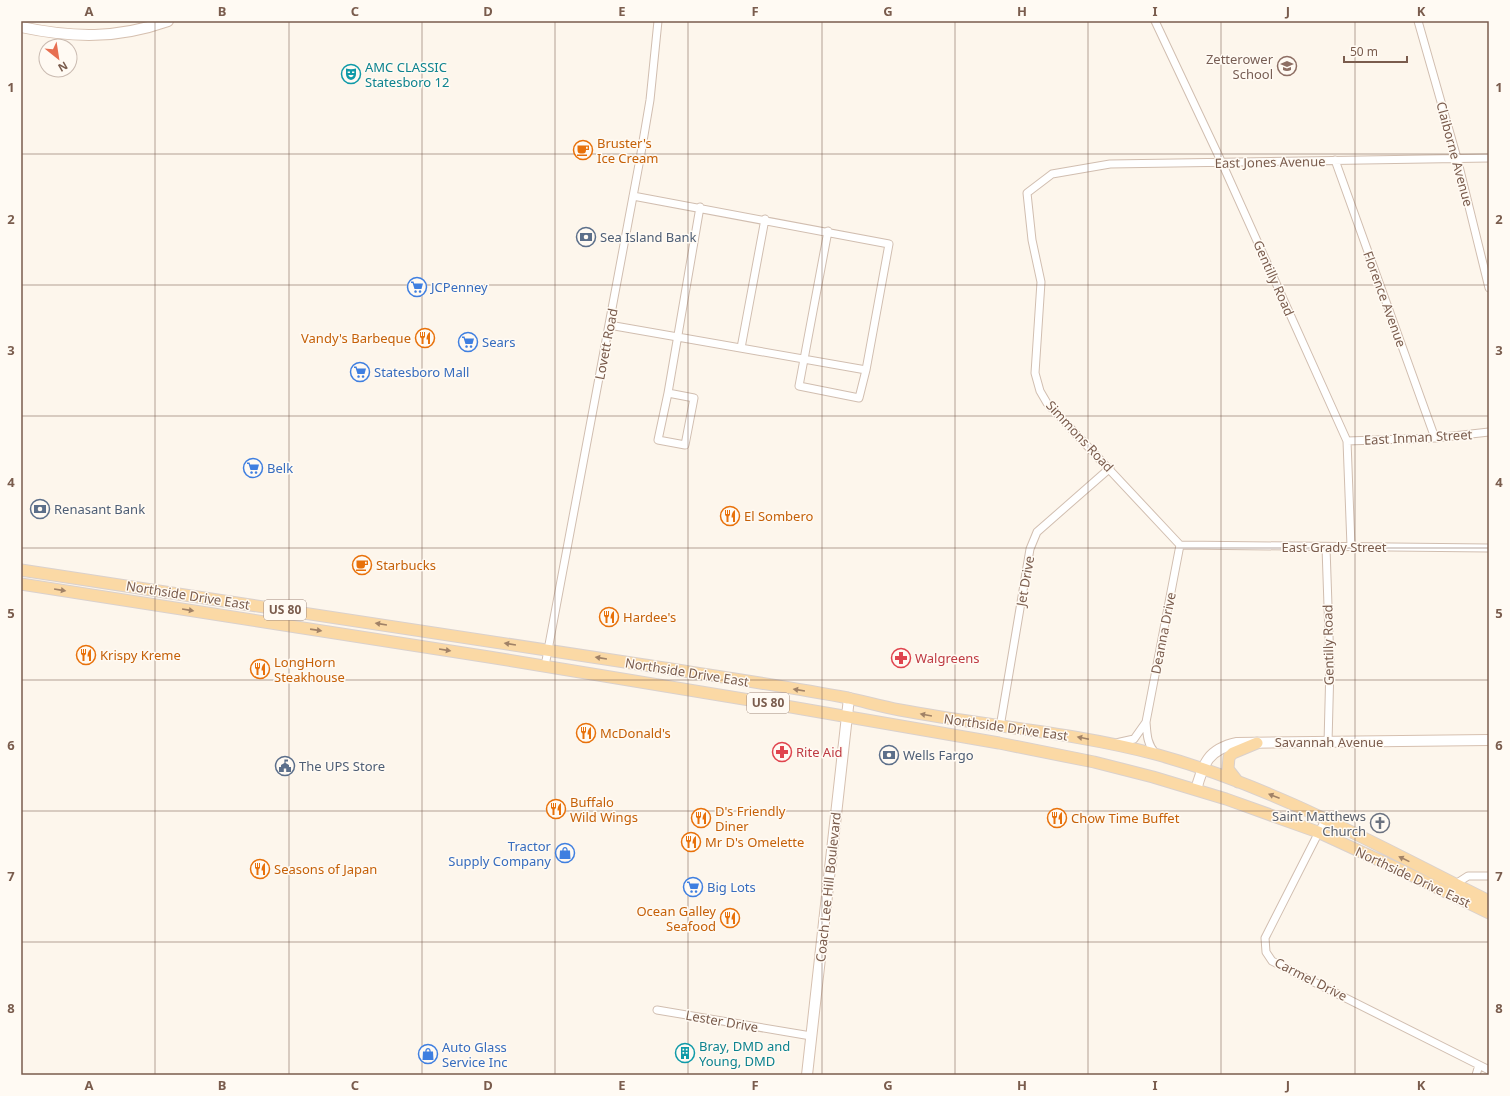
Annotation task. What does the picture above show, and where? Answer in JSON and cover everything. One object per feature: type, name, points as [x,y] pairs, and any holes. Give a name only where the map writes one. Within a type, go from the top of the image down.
[{"type":"main road","name":"Northside Drive East","points":[[21,570],[549,650],[849,698],[898,709],[1000,727],[1066,735],[1108,744],[1156,755],[1202,769],[1282,799],[1489,901]]},
{"type":"main road","name":"Northside Drive East","points":[[21,584],[546,666],[1062,755],[1153,777],[1196,790],[1318,832],[1410,874],[1489,913]]},
{"type":"main road","points":[[1238,782],[1228,769],[1229,757],[1234,753],[1257,743]]},
{"type":"street","points":[[21,27],[49,33],[97,36],[152,26],[168,21]]},
{"type":"street","name":"Lovett Road","points":[[546,666],[650,100],[658,21]]},
{"type":"street","name":"Gentilly Road","points":[[1155,21],[1222,163],[1347,441],[1351,546]]},
{"type":"street","name":"Claiborne Avenue","points":[[1418,21],[1457,158],[1489,288]]},
{"type":"street","name":"East Jones Avenue","points":[[1052,174],[1110,164],[1489,158]]},
{"type":"street","name":"Florence Avenue","points":[[1335,160],[1435,438]]},
{"type":"street","name":"Simmons Road","points":[[1052,174],[1027,193],[1032,240],[1041,282],[1036,373],[1040,390],[1048,403],[1180,545]]},
{"type":"street","points":[[633,196],[765,219],[828,231],[889,244],[866,370],[859,398],[799,386],[828,231]]},
{"type":"street","points":[[668,393],[694,398],[685,445],[658,440],[668,393],[700,207]]},
{"type":"street","points":[[741,348],[765,219]]},
{"type":"street","points":[[609,325],[866,370]]},
{"type":"street","name":"East Inman Street","points":[[1347,441],[1435,438],[1489,432]]},
{"type":"street","name":"Jet Drive","points":[[1000,727],[1030,549],[1037,532],[1110,468]]},
{"type":"street","name":"East Grady Street","points":[[1180,545],[1489,548]]},
{"type":"street","name":"Deanna Drive","points":[[1156,755],[1149,747],[1146,722],[1180,545]]},
{"type":"street","name":"Gentilly Road","points":[[1326,547],[1330,666],[1328,743]]},
{"type":"street","name":"Coach Lee Hill Boulevard","points":[[807,1075],[849,698]]},
{"type":"street","name":"Deanna Drive","points":[[1108,744],[1134,739],[1146,722]]},
{"type":"street","name":"Savannah Avenue","points":[[1196,790],[1202,769],[1208,758],[1221,747],[1237,743],[1489,740]]},
{"type":"street","name":"Carmel Drive","points":[[1325,820],[1264,938],[1266,952],[1272,961],[1489,1070]]},
{"type":"street","points":[[1444,892],[1468,876],[1489,876]]},
{"type":"street","name":"Lester Drive","points":[[657,1010],[811,1036]]},
{"type":"street","points":[[1476,1075],[1479,1065]]},
{"type":"place","name":"Zetterower School","points":[[1287,66]]},
{"type":"place","name":"AMC CLASSIC Statesboro 12","points":[[351,74]]},
{"type":"place","name":"Bruster's Ice Cream","points":[[583,150]]},
{"type":"place","name":"Sea Island Bank","points":[[586,237]]},
{"type":"place","name":"JCPenney","points":[[417,287]]},
{"type":"place","name":"Vandy's Barbeque","points":[[425,338]]},
{"type":"place","name":"Sears","points":[[468,342]]},
{"type":"place","name":"Statesboro Mall","points":[[360,372]]},
{"type":"place","name":"Belk","points":[[253,468]]},
{"type":"place","name":"Renasant Bank","points":[[40,509]]},
{"type":"place","name":"El Sombero","points":[[730,516]]},
{"type":"place","name":"Starbucks","points":[[362,565]]},
{"type":"place","name":"Hardee's","points":[[609,617]]},
{"type":"place","name":"Krispy Kreme","points":[[86,655]]},
{"type":"place","name":"Walgreens","points":[[901,658]]},
{"type":"place","name":"LongHorn Steakhouse","points":[[260,669]]},
{"type":"place","name":"McDonald's","points":[[586,733]]},
{"type":"place","name":"Rite Aid","points":[[782,752]]},
{"type":"place","name":"Wells Fargo","points":[[889,755]]},
{"type":"place","name":"The UPS Store","points":[[285,766]]},
{"type":"place","name":"Buffalo Wild Wings","points":[[556,809]]},
{"type":"place","name":"D's Friendly Diner","points":[[701,818]]},
{"type":"place","name":"Chow Time Buffet","points":[[1057,818]]},
{"type":"place","name":"Saint Matthews Church","points":[[1380,823]]},
{"type":"place","name":"Mr D's Omelette","points":[[691,842]]},
{"type":"place","name":"Tractor Supply Company","points":[[565,853]]},
{"type":"place","name":"Seasons of Japan","points":[[260,869]]},
{"type":"place","name":"Big Lots","points":[[693,887]]},
{"type":"place","name":"Ocean Galley Seafood","points":[[730,918]]},
{"type":"place","name":"Bray, DMD and Young, DMD","points":[[685,1053]]},
{"type":"place","name":"Auto Glass Service Inc","points":[[428,1054]]}]
